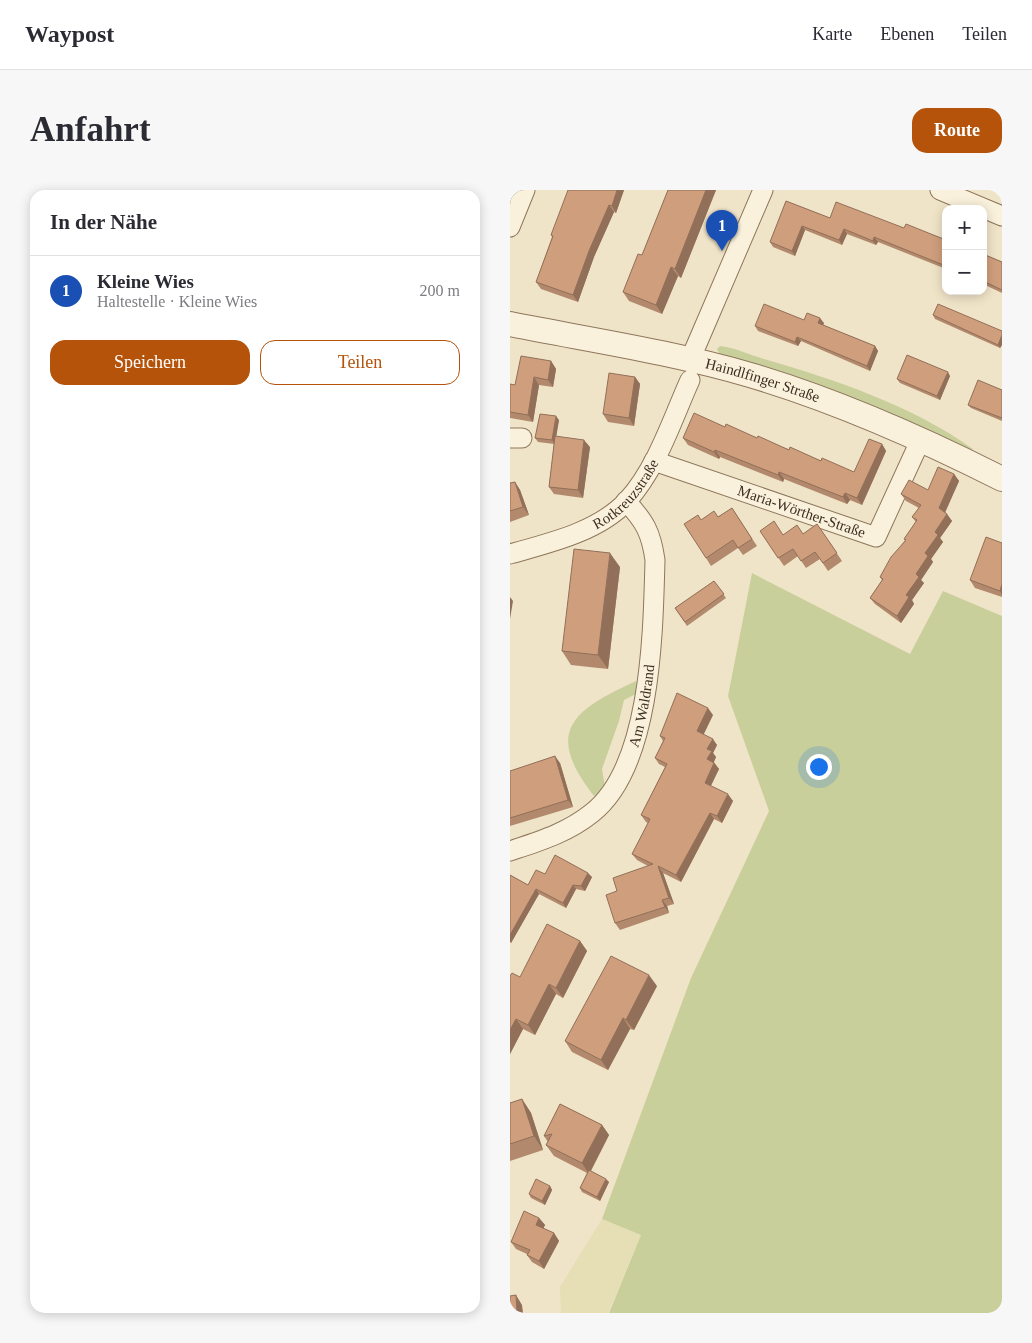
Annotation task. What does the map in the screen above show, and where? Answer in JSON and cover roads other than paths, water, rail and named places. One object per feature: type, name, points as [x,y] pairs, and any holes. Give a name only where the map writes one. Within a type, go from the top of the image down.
[{"type":"street","points":[[510,228],[525,190]]},
{"type":"street","name":"Rotkreuzstraße","points":[[510,554],[563,538],[605,518],[626,502],[654,461],[763,190]]},
{"type":"street","points":[[940,190],[1002,216]]},
{"type":"street","name":"Haindlfinger Straße","points":[[510,324],[690,370],[780,385],[921,439],[1001,475]]},
{"type":"street","name":"Maria-Wörther-Straße","points":[[654,461],[876,538],[921,439]]},
{"type":"street","name":"Am Waldrand","points":[[510,851],[562,833],[594,812],[616,783],[630,757],[648,682],[655,560],[652,541],[644,521],[626,502]]},
{"type":"place","name":"Kleine Wies","points":[[722,251]]}]
